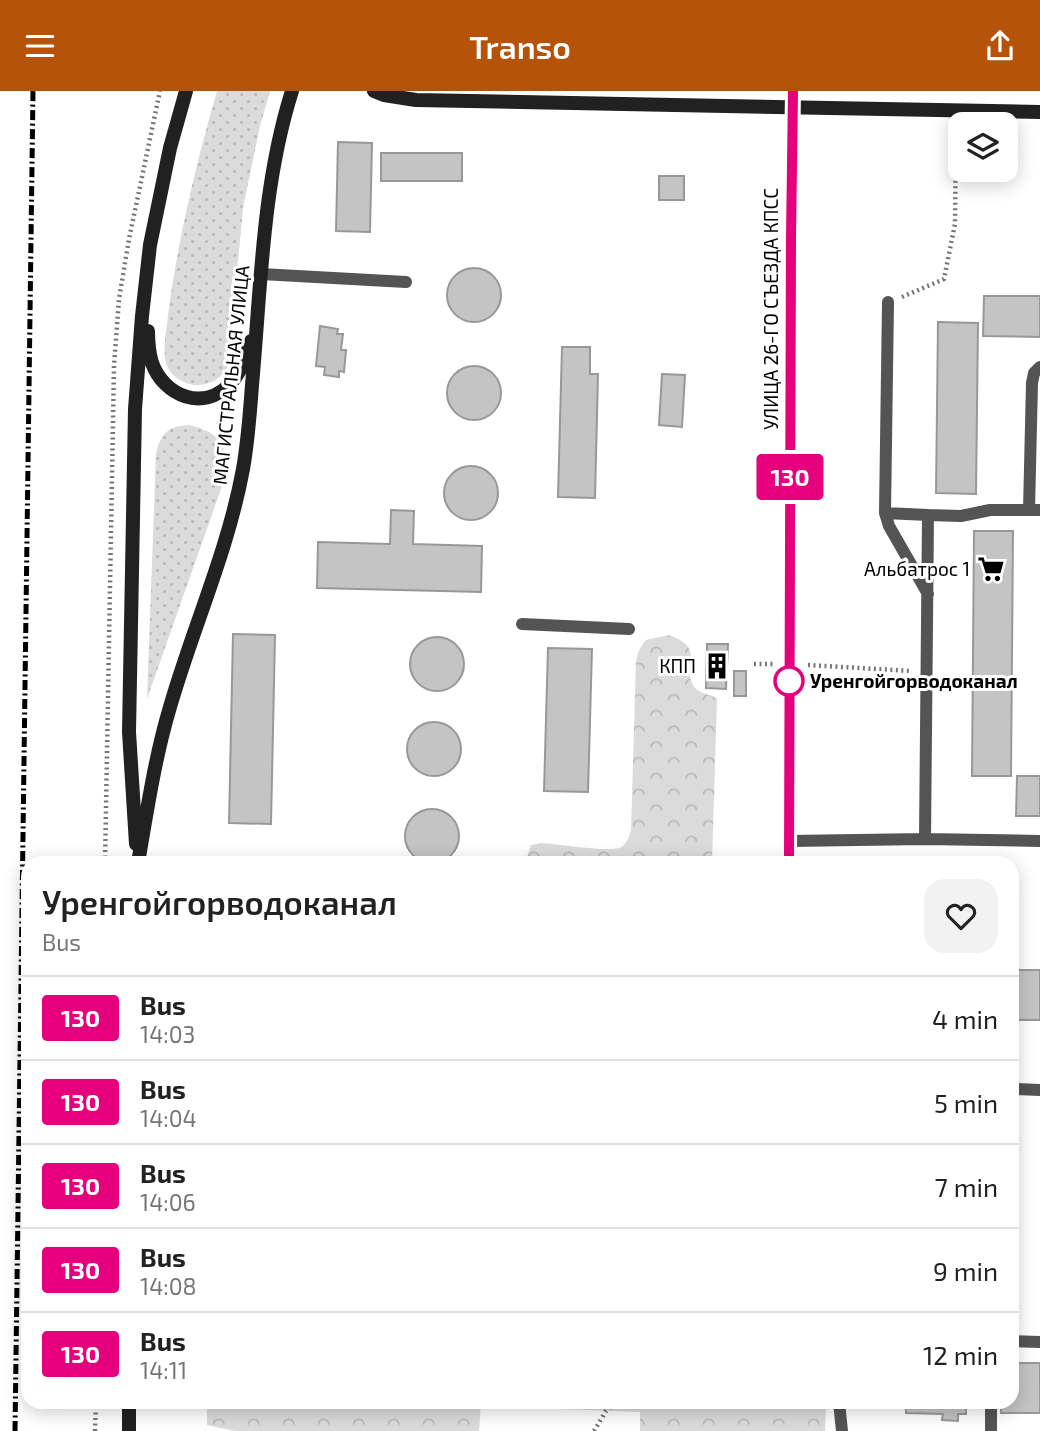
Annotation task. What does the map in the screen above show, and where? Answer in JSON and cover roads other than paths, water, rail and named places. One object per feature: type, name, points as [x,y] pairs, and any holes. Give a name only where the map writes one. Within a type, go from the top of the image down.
[{"type":"main road","name":"МАГИСТРАЛЬНАЯ УЛИЦА","points":[[138,856],[129,732],[135,409],[150,245],[170,148],[186,91]]},
{"type":"main road","name":"МАГИСТРАЛЬНАЯ УЛИЦА","points":[[139,856],[169,709],[236,505],[249,429],[265,232],[276,147],[292,91]]},
{"type":"main road","points":[[374,91],[384,96],[415,100],[1040,112]]},
{"type":"main road","name":"УЛИЦА 26-ГО СЪЕЗДА КПСС","points":[[789,856],[793,91]]},
{"type":"main road","points":[[145,286],[148,343],[152,362],[160,378],[170,389],[183,396],[207,398],[218,394],[230,384],[239,372],[247,353],[259,313]]},
{"type":"main road","points":[[129,1409],[129,1431]]},
{"type":"lane","points":[[261,274],[407,282]]},
{"type":"lane","points":[[888,302],[886,513],[889,526],[928,594]]},
{"type":"lane","points":[[886,513],[961,516],[990,510],[1035,510],[1030,468],[1032,383],[1034,373],[1040,367]]},
{"type":"lane","points":[[1030,468],[1040,493]]},
{"type":"lane","points":[[925,839],[928,515]]},
{"type":"lane","points":[[522,624],[629,629]]},
{"type":"lane","points":[[789,841],[1040,841]]},
{"type":"lane","points":[[1019,1089],[1040,1090]]},
{"type":"lane","points":[[1019,1341],[1040,1342]]},
{"type":"lane","points":[[840,1409],[842,1431]]},
{"type":"lane","points":[[991,1409],[991,1431]]},
{"type":"railway","points":[[23,856],[33,91]]},
{"type":"railway","points":[[15,1431],[21,984]]},
{"type":"place","name":"Альбатрос 1","points":[[991,569]]},
{"type":"place","name":"КПП","points":[[717,666]]},
{"type":"place","name":"Уренгойгорводоканал","points":[[789,681]]}]
